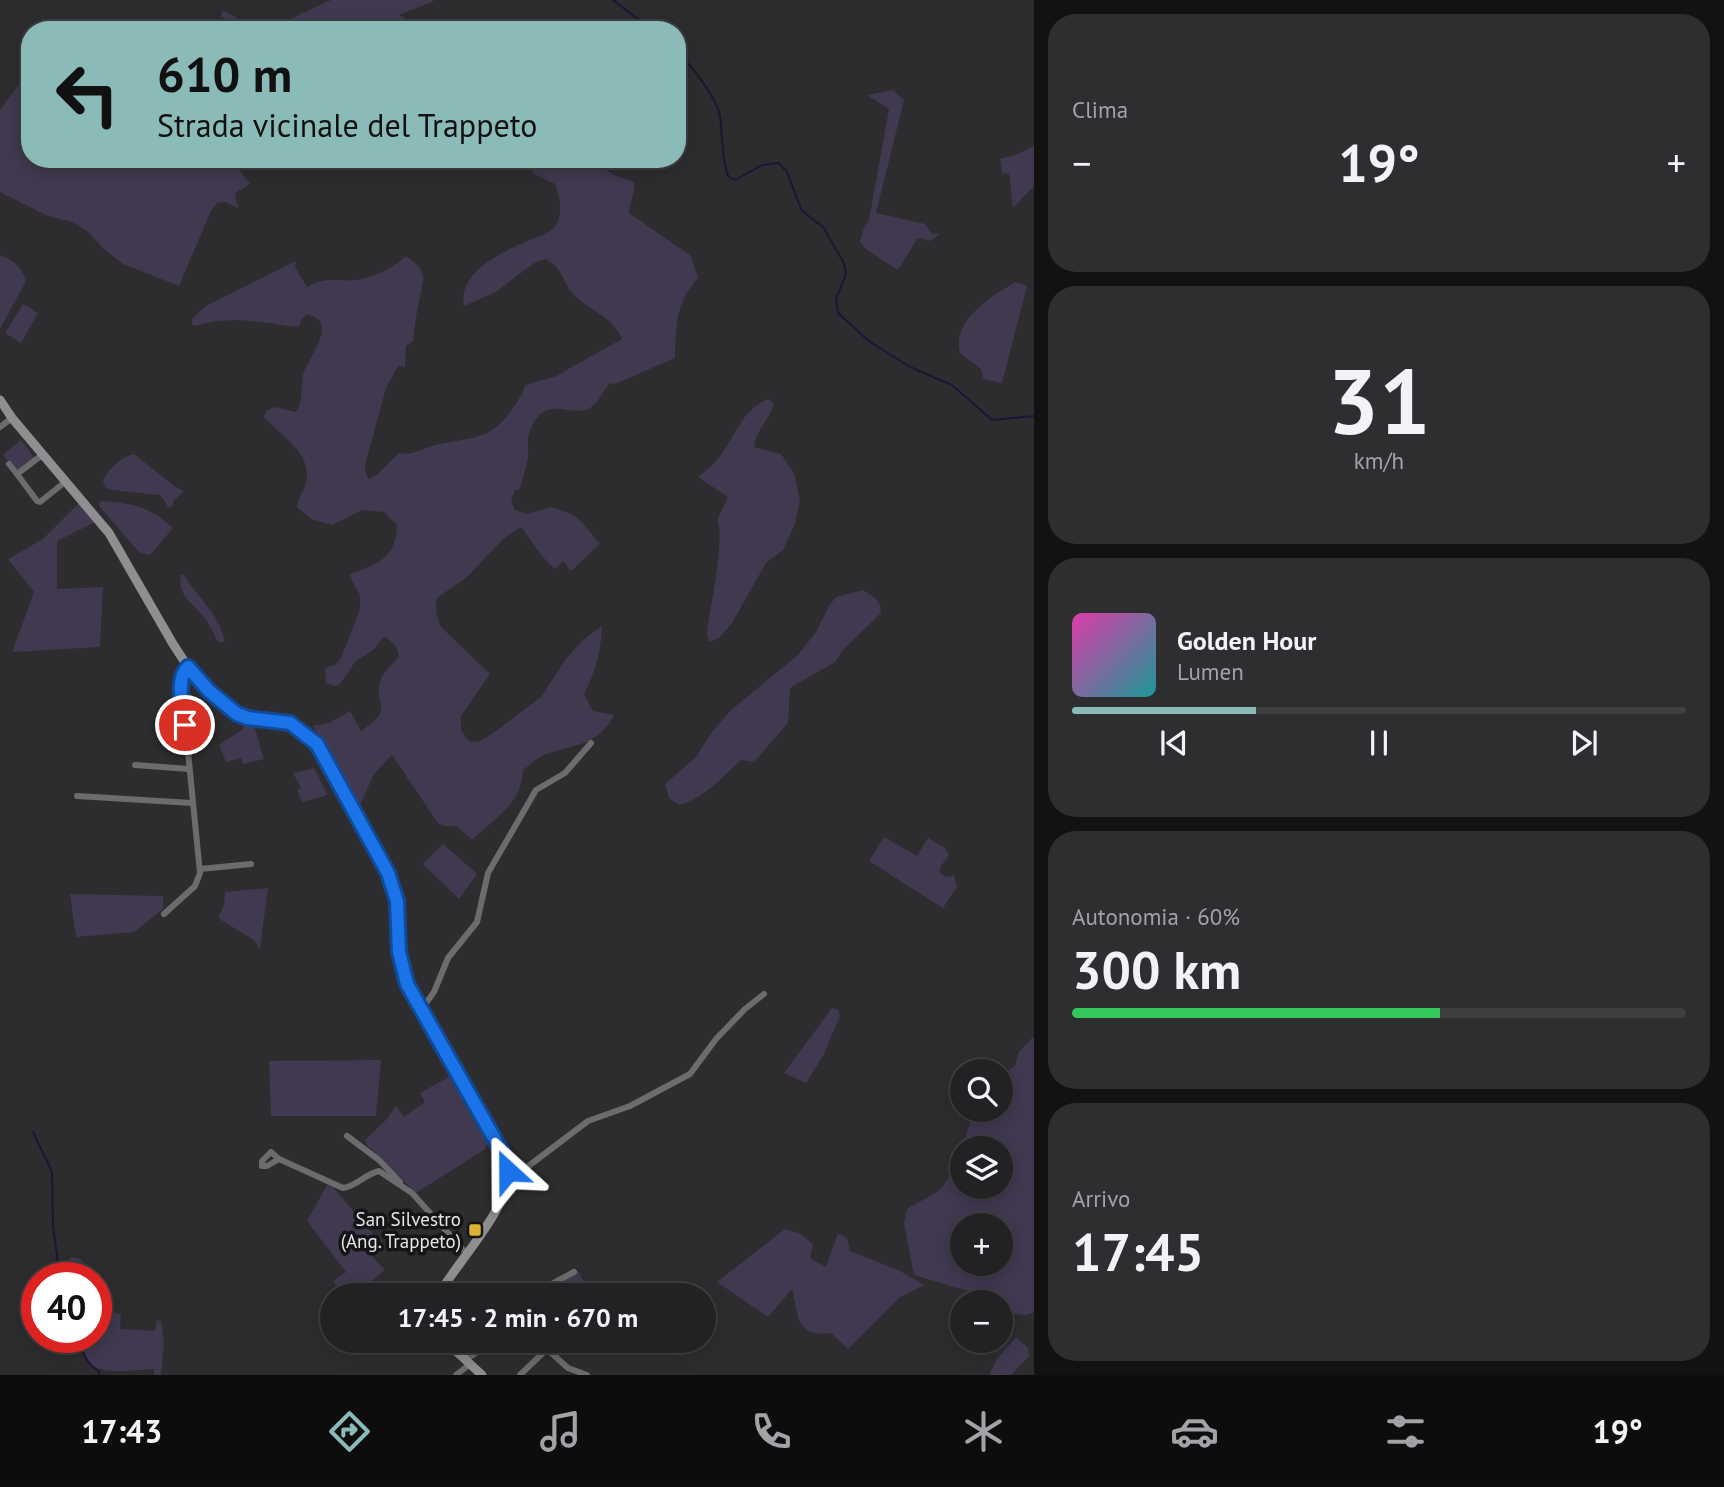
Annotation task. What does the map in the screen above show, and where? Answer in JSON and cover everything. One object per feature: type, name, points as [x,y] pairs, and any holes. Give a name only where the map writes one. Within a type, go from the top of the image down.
[{"type":"street","points":[[0,400],[42,455],[109,533],[188,667],[209,691],[237,714],[248,718],[290,723],[317,744],[388,873],[397,901],[399,952],[404,974],[421,1010],[507,1164],[505,1193],[446,1283]]},
{"type":"street","points":[[0,428],[12,418]]},
{"type":"street","points":[[17,474],[42,455]]},
{"type":"street","points":[[9,464],[40,502],[65,482]]},
{"type":"street","points":[[164,914],[195,886],[200,878],[181,681],[182,674],[188,667]]},
{"type":"street","points":[[421,1010],[434,992],[448,958],[477,922],[488,873],[536,790],[565,773],[591,743]]},
{"type":"street","points":[[135,765],[189,769]]},
{"type":"street","points":[[77,796],[192,803]]},
{"type":"street","points":[[200,869],[251,864]]},
{"type":"street","points":[[508,1177],[514,1177],[588,1121],[630,1106],[690,1074],[730,1023],[764,994]]},
{"type":"street","points":[[347,1136],[379,1160],[466,1253]]},
{"type":"street","points":[[279,1159],[343,1188],[379,1171],[412,1193]]},
{"type":"street","points":[[553,1283],[574,1272]]},
{"type":"street","points":[[520,1375],[547,1349],[568,1368],[587,1375]]},
{"type":"street","points":[[458,1353],[482,1375]]},
{"type":"street","points":[[456,1375],[478,1353]]},
{"type":"shaded area","points":[[331,0],[434,1],[399,15],[406,19],[404,21],[286,21]]},
{"type":"shaded area","points":[[223,10],[242,21],[228,21],[221,16]]},
{"type":"shaded area","points":[[21,81],[21,168],[238,168],[250,184],[235,193],[238,208],[225,202],[217,203],[211,211],[179,286],[123,264],[86,230],[72,222],[48,216],[0,192],[0,110]]},
{"type":"shaded area","points":[[893,90],[904,100],[876,213],[925,224],[932,234],[941,233],[930,241],[917,239],[898,270],[867,250],[860,242],[869,220],[889,109],[867,95]]},
{"type":"shaded area","points":[[1034,146],[1034,186],[1013,208],[1009,173],[1002,174],[1000,159]]},
{"type":"shaded area","points":[[531,168],[602,168],[634,182],[629,213],[691,256],[698,278],[685,297],[678,316],[675,358],[615,384],[610,383],[590,408],[576,411],[547,410],[539,416],[530,431],[527,461],[520,489],[515,490],[511,501],[515,510],[527,514],[552,507],[568,513],[579,519],[600,544],[571,571],[563,561],[555,569],[521,527],[503,539],[467,577],[437,598],[437,617],[441,627],[490,674],[461,716],[461,729],[471,742],[480,741],[496,731],[541,697],[565,660],[583,640],[602,626],[597,661],[584,694],[593,711],[614,715],[608,725],[593,738],[576,746],[543,755],[523,770],[518,792],[506,810],[472,840],[457,826],[438,823],[392,755],[374,774],[358,809],[313,726],[329,723],[350,711],[361,731],[372,723],[381,711],[381,679],[399,657],[394,645],[384,637],[373,650],[355,662],[340,684],[335,686],[326,683],[325,668],[336,664],[341,658],[360,609],[360,595],[349,575],[376,563],[389,553],[396,537],[397,525],[384,512],[362,510],[332,525],[313,520],[297,507],[305,486],[305,465],[295,447],[264,417],[266,411],[274,407],[296,412],[301,398],[303,375],[319,341],[321,324],[317,318],[307,314],[299,326],[295,327],[233,320],[195,326],[192,319],[206,306],[296,261],[295,267],[307,287],[326,280],[369,277],[390,268],[406,256],[418,266],[423,276],[413,341],[406,346],[405,367],[398,366],[386,388],[365,465],[366,475],[369,479],[377,475],[399,453],[414,453],[431,446],[487,433],[504,420],[520,398],[525,385],[554,377],[622,339],[612,324],[575,296],[557,268],[545,259],[534,263],[496,292],[464,306],[464,294],[474,274],[505,251],[546,234],[558,221],[560,205],[555,184],[534,174]]},
{"type":"shaded area","points":[[0,255],[16,265],[26,281],[0,329]]},
{"type":"shaded area","points":[[1016,282],[1027,286],[1002,383],[983,379],[981,369],[960,353],[962,330],[967,320],[985,302]]},
{"type":"shaded area","points":[[23,304],[38,313],[21,343],[5,333]]},
{"type":"shaded area","points":[[769,399],[774,405],[754,447],[781,454],[794,473],[800,501],[795,524],[783,550],[766,563],[732,623],[720,637],[709,642],[707,634],[720,541],[717,520],[728,497],[698,477],[722,454],[751,410]]},
{"type":"shaded area","points":[[21,440],[34,457],[17,470],[3,455]]},
{"type":"shaded area","points":[[134,454],[184,491],[174,500],[172,507],[169,508],[160,495],[106,488],[103,482],[111,469],[124,458]]},
{"type":"shaded area","points":[[99,502],[141,507],[173,528],[150,555],[139,552],[99,506]]},
{"type":"shaded area","points":[[79,503],[95,522],[57,541],[57,589],[103,587],[100,647],[12,652],[34,592],[8,559],[43,539]]},
{"type":"shaded area","points":[[181,575],[184,575],[212,613],[225,641],[220,643],[216,639],[206,620],[183,593]]},
{"type":"shaded area","points":[[863,590],[878,602],[881,613],[843,650],[835,662],[790,688],[788,723],[754,762],[741,760],[713,786],[688,802],[679,805],[669,798],[665,784],[696,757],[731,710],[798,655],[816,632],[836,597]]},
{"type":"shaded area","points":[[243,722],[253,722],[264,759],[243,764],[241,758],[226,762],[219,745],[242,730],[245,725]]},
{"type":"shaded area","points":[[314,768],[328,795],[302,802],[297,790],[301,788],[293,773]]},
{"type":"shaded area","points":[[884,837],[917,856],[928,838],[945,848],[949,855],[940,867],[940,873],[946,877],[954,875],[957,887],[943,908],[869,861]]},
{"type":"shaded area","points":[[443,844],[477,874],[459,899],[423,864]]},
{"type":"shaded area","points":[[268,888],[260,949],[254,940],[218,918],[224,905],[225,892]]},
{"type":"shaded area","points":[[70,894],[163,896],[163,909],[134,932],[76,937]]},
{"type":"shaded area","points":[[832,1008],[838,1010],[840,1016],[823,1056],[806,1083],[784,1073]]},
{"type":"shaded area","points":[[1034,1038],[1034,1312],[1026,1315],[1013,1314],[1013,1290],[964,1290],[914,1275],[904,1223],[907,1209],[937,1192],[950,1176],[950,1199],[1013,1199],[1013,1136],[966,1136],[970,1122],[1013,1122],[1013,1067],[1018,1053]]},
{"type":"shaded area","points":[[381,1060],[376,1116],[271,1116],[269,1061]]},
{"type":"shaded area","points":[[453,1070],[468,1099],[463,1102],[488,1143],[485,1149],[416,1193],[365,1140],[396,1106],[404,1117],[425,1102],[420,1093],[449,1077]]},
{"type":"shaded area","points":[[327,1185],[332,1186],[378,1240],[367,1251],[385,1270],[369,1283],[334,1283],[333,1281],[346,1272],[307,1221]]},
{"type":"shaded area","points":[[785,1229],[799,1233],[813,1244],[810,1258],[826,1267],[838,1233],[847,1238],[850,1251],[898,1270],[925,1285],[900,1297],[848,1349],[831,1333],[819,1334],[805,1328],[798,1316],[792,1289],[768,1317],[717,1282]]},
{"type":"shaded area","points":[[72,1257],[81,1259],[82,1262],[67,1262]]},
{"type":"shaded area","points":[[578,1271],[585,1283],[564,1283],[562,1280]]},
{"type":"shaded area","points":[[112,1313],[121,1314],[120,1329],[155,1331],[157,1320],[161,1321],[164,1342],[161,1375],[154,1375],[154,1369],[102,1370],[89,1364],[82,1353],[112,1353]]},
{"type":"shaded area","points":[[1016,1337],[1028,1348],[1029,1356],[1011,1375],[989,1375],[1002,1353],[1013,1353],[1013,1340]]},
{"type":"waterway","points":[[613,0],[640,21]]},
{"type":"waterway","points":[[686,62],[703,82],[718,109],[728,176],[735,180],[762,165],[779,163],[787,172],[802,211],[823,227],[844,263],[846,275],[836,298],[838,313],[870,342],[910,367],[952,385],[992,420],[1034,416]]},
{"type":"waterway","points":[[33,1132],[52,1172],[53,1226],[58,1262]]},
{"type":"waterway","points":[[83,1353],[89,1363],[99,1371],[99,1375]]},
{"type":"place","name":"San Silvestro (Ang. Trappeto)","points":[[475,1230]]},
{"type":"route","points":[[185,725],[181,681],[184,670],[188,667],[209,691],[237,714],[248,718],[290,723],[317,744],[388,873],[397,901],[399,952],[407,984],[502,1152],[508,1171]]}]
